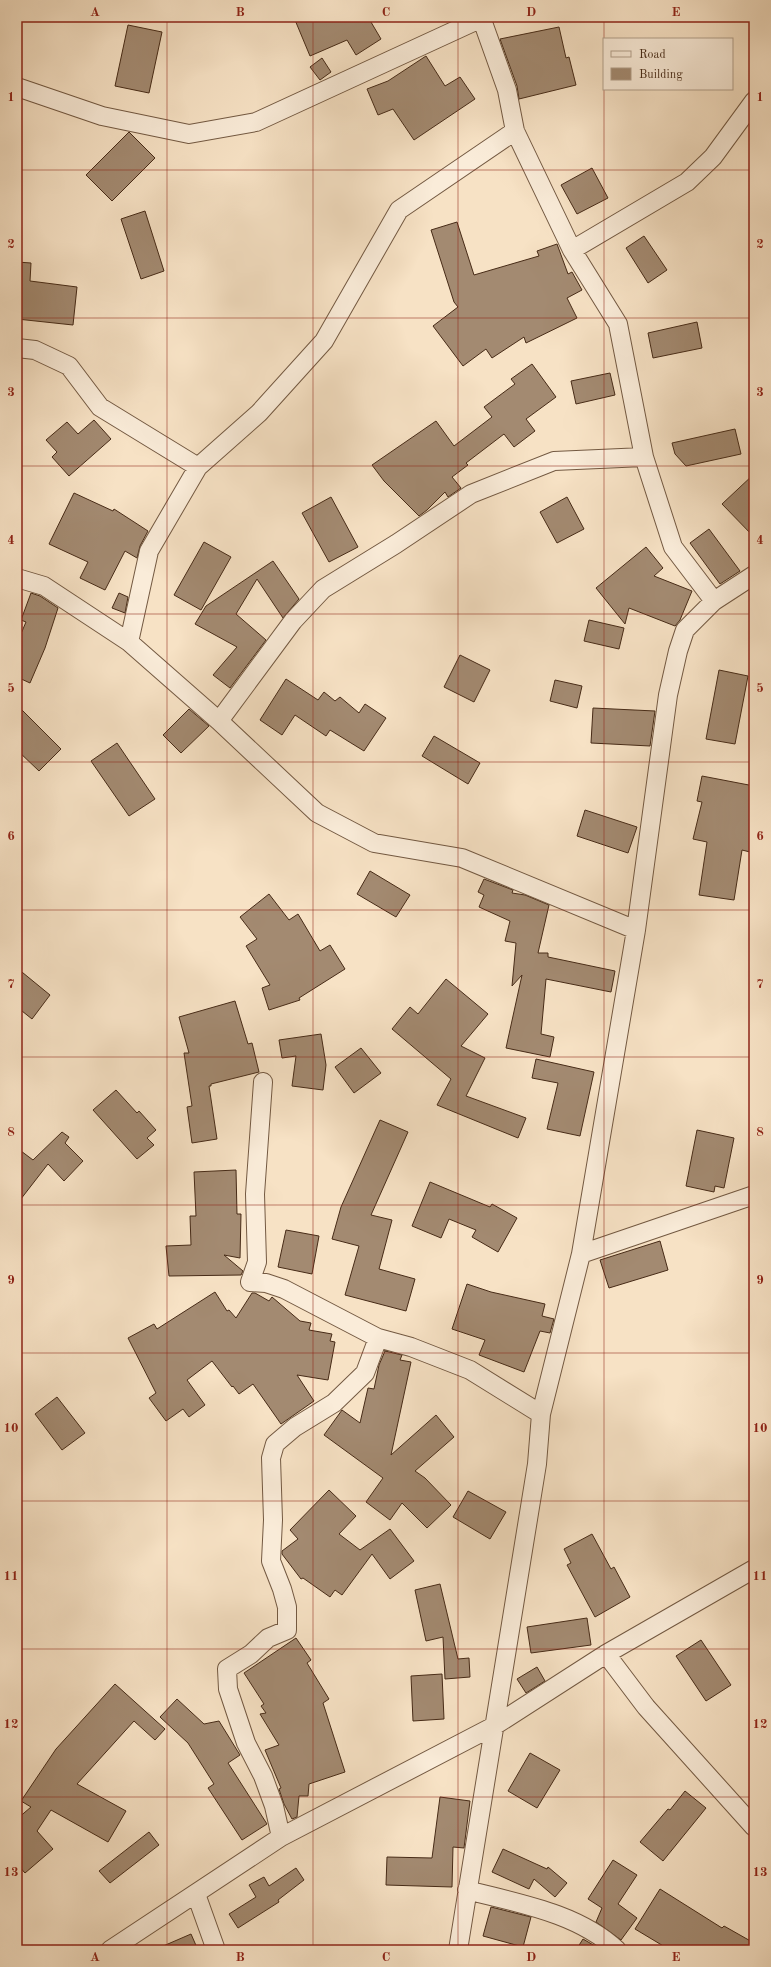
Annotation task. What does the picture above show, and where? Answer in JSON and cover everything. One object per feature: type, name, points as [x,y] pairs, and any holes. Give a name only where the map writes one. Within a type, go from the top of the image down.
[{"type":"street","points":[[17,87],[102,116],[189,134],[256,122],[481,18],[507,90],[515,131],[572,250],[618,324],[644,457],[673,547],[714,601]]},
{"type":"street","points":[[572,250],[687,182],[712,157],[754,101]]},
{"type":"street","points":[[129,642],[149,551],[198,466],[259,413],[324,341],[399,210],[515,131]]},
{"type":"street","points":[[17,348],[34,350],[69,366],[100,407],[198,466]]},
{"type":"street","points":[[219,721],[293,621],[323,589],[396,544],[471,494],[554,461],[644,457]]},
{"type":"street","points":[[458,1950],[537,1464],[541,1414],[581,1254],[636,930],[668,695],[685,630],[714,601],[754,575]]},
{"type":"street","points":[[17,578],[44,586],[129,642],[219,721],[317,813],[374,843],[462,858],[636,930]]},
{"type":"street","points":[[262,1082],[255,1194],[257,1262],[250,1282],[266,1283],[284,1289],[378,1338],[411,1347],[470,1370],[541,1414]]},
{"type":"street","points":[[581,1254],[754,1195]]},
{"type":"street","points":[[281,1837],[266,1784],[246,1742],[228,1690],[227,1669],[251,1654],[268,1638],[288,1630],[287,1607],[271,1561],[273,1520],[271,1458],[275,1444],[295,1427],[334,1403],[365,1373],[378,1338]]},
{"type":"street","points":[[110,1950],[281,1837],[494,1726],[606,1654],[754,1569]]},
{"type":"street","points":[[606,1654],[646,1707],[754,1827]]},
{"type":"street","points":[[467,1890],[538,1909],[573,1921],[608,1942],[617,1950]]},
{"type":"street","points":[[196,1894],[216,1950]]},
{"type":"building","points":[[303,17],[368,17],[381,39],[356,55],[347,40],[310,56],[295,20]]},
{"type":"building","points":[[128,25],[162,32],[149,93],[115,86]]},
{"type":"building","points":[[559,27],[566,58],[569,57],[576,85],[519,99],[517,86],[500,39]]},
{"type":"building","points":[[426,56],[445,86],[460,77],[475,99],[414,140],[393,109],[378,115],[367,89],[388,81]]},
{"type":"building","points":[[322,58],[331,72],[320,80],[310,67]]},
{"type":"building","points":[[129,132],[155,158],[112,201],[86,175]]},
{"type":"building","points":[[592,168],[608,198],[577,214],[561,185]]},
{"type":"building","points":[[145,211],[164,271],[141,279],[121,219]]},
{"type":"building","points":[[457,222],[474,275],[539,256],[537,251],[557,244],[568,274],[572,272],[582,290],[567,298],[577,318],[526,343],[524,337],[492,358],[486,349],[463,366],[433,326],[458,307],[454,302],[431,230]]},
{"type":"building","points":[[644,236],[667,270],[648,283],[626,248]]},
{"type":"building","points":[[17,262],[31,263],[30,281],[77,287],[73,325],[17,319]]},
{"type":"building","points":[[697,322],[702,348],[653,358],[648,333]]},
{"type":"building","points":[[532,364],[556,397],[526,419],[535,431],[514,447],[504,434],[466,463],[468,465],[452,477],[461,488],[448,497],[445,492],[419,516],[384,481],[372,465],[436,421],[454,446],[492,417],[484,407],[515,384],[511,379]]},
{"type":"building","points":[[610,373],[615,395],[576,404],[571,381]]},
{"type":"building","points":[[94,420],[111,439],[69,476],[52,457],[57,452],[46,440],[67,422],[78,434]]},
{"type":"building","points":[[735,429],[741,454],[686,466],[675,454],[672,443]]},
{"type":"building","points":[[754,474],[754,537],[722,504]]},
{"type":"building","points":[[74,493],[113,511],[114,509],[148,531],[140,546],[137,558],[125,551],[105,590],[80,578],[88,562],[49,544]]},
{"type":"building","points":[[331,497],[358,547],[329,562],[302,513]]},
{"type":"building","points":[[567,497],[584,529],[557,543],[540,512]]},
{"type":"building","points":[[709,529],[740,571],[720,584],[690,543]]},
{"type":"building","points":[[204,542],[231,557],[201,610],[174,595]]},
{"type":"building","points":[[646,547],[663,568],[654,576],[692,591],[680,620],[675,626],[629,608],[625,624],[596,588]]},
{"type":"building","points":[[273,561],[299,599],[283,618],[257,579],[236,614],[266,640],[230,688],[213,675],[237,647],[195,624],[206,606]]},
{"type":"building","points":[[31,593],[40,596],[58,608],[45,648],[30,683],[17,677],[17,643],[26,622],[21,620]]},
{"type":"building","points":[[119,593],[128,597],[125,613],[112,608]]},
{"type":"building","points":[[589,620],[624,628],[619,649],[584,641]]},
{"type":"building","points":[[460,655],[490,670],[474,702],[444,687]]},
{"type":"building","points":[[719,670],[748,676],[735,744],[706,739]]},
{"type":"building","points":[[286,679],[318,700],[324,692],[335,701],[340,697],[359,713],[365,704],[386,718],[364,751],[330,730],[326,736],[295,715],[282,735],[260,720]]},
{"type":"building","points":[[555,680],[582,686],[577,708],[550,701]]},
{"type":"building","points":[[17,705],[61,749],[39,771],[17,750]]},
{"type":"building","points":[[593,708],[655,711],[650,746],[591,743]]},
{"type":"building","points":[[189,709],[209,726],[181,753],[163,735]]},
{"type":"building","points":[[434,736],[480,763],[468,784],[422,756]]},
{"type":"building","points":[[117,743],[155,799],[129,816],[91,761]]},
{"type":"building","points":[[702,776],[754,786],[754,834],[750,852],[742,850],[734,900],[699,895],[707,842],[693,839],[702,802],[697,801]]},
{"type":"building","points":[[585,810],[637,827],[628,853],[577,836]]},
{"type":"building","points":[[370,871],[410,895],[396,917],[357,894]]},
{"type":"building","points":[[484,879],[513,890],[512,893],[525,895],[549,905],[538,953],[548,953],[548,957],[615,971],[611,992],[546,979],[541,1034],[554,1037],[550,1057],[506,1048],[522,975],[512,986],[516,943],[505,941],[510,921],[479,907],[484,895],[478,892]]},
{"type":"building","points":[[269,894],[289,920],[298,914],[320,951],[330,945],[345,969],[299,998],[300,1000],[269,1010],[262,988],[270,985],[246,946],[257,939],[240,917]]},
{"type":"building","points":[[17,968],[50,995],[32,1019],[17,1007]]},
{"type":"building","points":[[446,979],[488,1014],[461,1046],[485,1058],[466,1096],[526,1118],[518,1138],[437,1105],[451,1079],[392,1029],[410,1007],[418,1014]]},
{"type":"building","points":[[235,1001],[248,1044],[252,1043],[259,1072],[211,1084],[211,1086],[209,1086],[217,1139],[192,1143],[187,1107],[192,1106],[184,1053],[189,1053],[179,1017]]},
{"type":"building","points":[[321,1034],[326,1065],[323,1090],[292,1086],[296,1056],[282,1058],[279,1040]]},
{"type":"building","points":[[361,1048],[381,1073],[354,1093],[335,1067]]},
{"type":"building","points":[[536,1059],[594,1072],[580,1136],[547,1129],[558,1083],[532,1078]]},
{"type":"building","points":[[116,1090],[137,1113],[139,1111],[156,1130],[147,1138],[154,1145],[137,1159],[93,1110]]},
{"type":"building","points":[[380,1120],[408,1132],[371,1215],[392,1220],[379,1269],[415,1279],[406,1311],[345,1295],[359,1246],[332,1239],[341,1207]]},
{"type":"building","points":[[697,1130],[734,1138],[724,1188],[715,1186],[714,1192],[686,1186]]},
{"type":"building","points":[[62,1132],[69,1137],[65,1143],[83,1161],[64,1181],[48,1164],[17,1204],[17,1148],[33,1160]]},
{"type":"building","points":[[236,1170],[237,1214],[241,1214],[240,1258],[224,1255],[243,1271],[241,1275],[169,1276],[166,1246],[191,1245],[190,1216],[196,1216],[194,1172]]},
{"type":"building","points":[[430,1182],[490,1207],[492,1204],[517,1218],[498,1252],[472,1237],[476,1230],[449,1219],[441,1238],[412,1226]]},
{"type":"building","points":[[286,1230],[319,1236],[312,1274],[278,1267]]},
{"type":"building","points":[[660,1241],[668,1270],[609,1288],[600,1260]]},
{"type":"building","points":[[467,1284],[491,1292],[545,1304],[542,1316],[554,1319],[550,1333],[540,1331],[524,1372],[479,1355],[485,1340],[452,1329]]},
{"type":"building","points":[[215,1292],[227,1311],[229,1310],[236,1318],[252,1293],[255,1293],[269,1301],[272,1297],[300,1321],[311,1323],[309,1330],[332,1334],[330,1341],[335,1342],[328,1380],[297,1375],[314,1401],[281,1424],[253,1384],[239,1394],[212,1361],[187,1380],[205,1405],[189,1417],[183,1409],[166,1421],[149,1398],[156,1393],[128,1338],[154,1324],[157,1329]]},
{"type":"building","points":[[385,1351],[402,1355],[400,1360],[411,1362],[391,1455],[436,1415],[454,1437],[415,1471],[425,1478],[451,1505],[427,1528],[402,1503],[390,1520],[366,1502],[383,1478],[324,1435],[342,1410],[360,1423],[368,1388],[374,1389],[379,1365]]},
{"type":"building","points":[[57,1397],[85,1433],[62,1450],[35,1414]]},
{"type":"building","points":[[329,1490],[356,1516],[339,1534],[360,1550],[390,1529],[414,1561],[390,1579],[372,1554],[342,1595],[335,1590],[330,1597],[303,1578],[301,1579],[282,1554],[282,1551],[298,1539],[290,1530]]},
{"type":"building","points":[[468,1491],[506,1512],[490,1539],[453,1517]]},
{"type":"building","points":[[592,1534],[611,1569],[614,1567],[630,1597],[595,1617],[567,1565],[571,1563],[564,1549]]},
{"type":"building","points":[[440,1584],[458,1659],[469,1658],[470,1677],[445,1679],[443,1637],[426,1641],[415,1590]]},
{"type":"building","points":[[587,1618],[591,1645],[531,1653],[527,1627]]},
{"type":"building","points":[[296,1638],[311,1660],[307,1663],[329,1699],[323,1703],[345,1772],[309,1784],[308,1796],[299,1796],[297,1817],[292,1819],[284,1804],[279,1789],[281,1788],[265,1750],[279,1745],[260,1714],[266,1713],[261,1706],[264,1704],[244,1673]]},
{"type":"building","points":[[701,1640],[731,1685],[706,1701],[676,1656]]},
{"type":"building","points":[[537,1667],[545,1681],[526,1693],[517,1679]]},
{"type":"building","points":[[442,1674],[444,1719],[413,1721],[411,1676]]},
{"type":"building","points":[[115,1684],[165,1729],[155,1740],[134,1721],[77,1784],[126,1811],[108,1842],[51,1810],[37,1831],[53,1849],[25,1873],[17,1864],[17,1819],[31,1807],[21,1801],[56,1749]]},
{"type":"building","points":[[177,1699],[204,1724],[219,1721],[240,1755],[228,1763],[267,1824],[242,1840],[208,1788],[214,1784],[188,1743],[160,1717]]},
{"type":"building","points":[[530,1753],[560,1770],[537,1808],[508,1791]]},
{"type":"building","points":[[685,1791],[706,1808],[663,1861],[640,1842],[668,1809],[670,1810]]},
{"type":"building","points":[[440,1797],[470,1801],[464,1848],[453,1847],[452,1887],[386,1885],[387,1857],[432,1858]]},
{"type":"building","points":[[149,1832],[159,1845],[110,1883],[99,1871]]},
{"type":"building","points":[[503,1849],[547,1869],[548,1867],[567,1883],[555,1897],[534,1879],[529,1889],[492,1872]]},
{"type":"building","points":[[613,1860],[637,1875],[618,1904],[637,1918],[621,1940],[596,1922],[602,1908],[588,1899]]},
{"type":"building","points":[[296,1868],[304,1880],[278,1900],[279,1902],[238,1928],[229,1914],[256,1897],[249,1885],[264,1877],[269,1886]]},
{"type":"building","points":[[660,1889],[722,1928],[724,1926],[754,1943],[754,1950],[670,1950],[635,1929]]},
{"type":"building","points":[[491,1907],[531,1917],[523,1947],[483,1936]]},
{"type":"building","points":[[191,1934],[198,1950],[154,1950]]},
{"type":"building","points":[[583,1939],[595,1946],[600,1950],[576,1950]]}]
